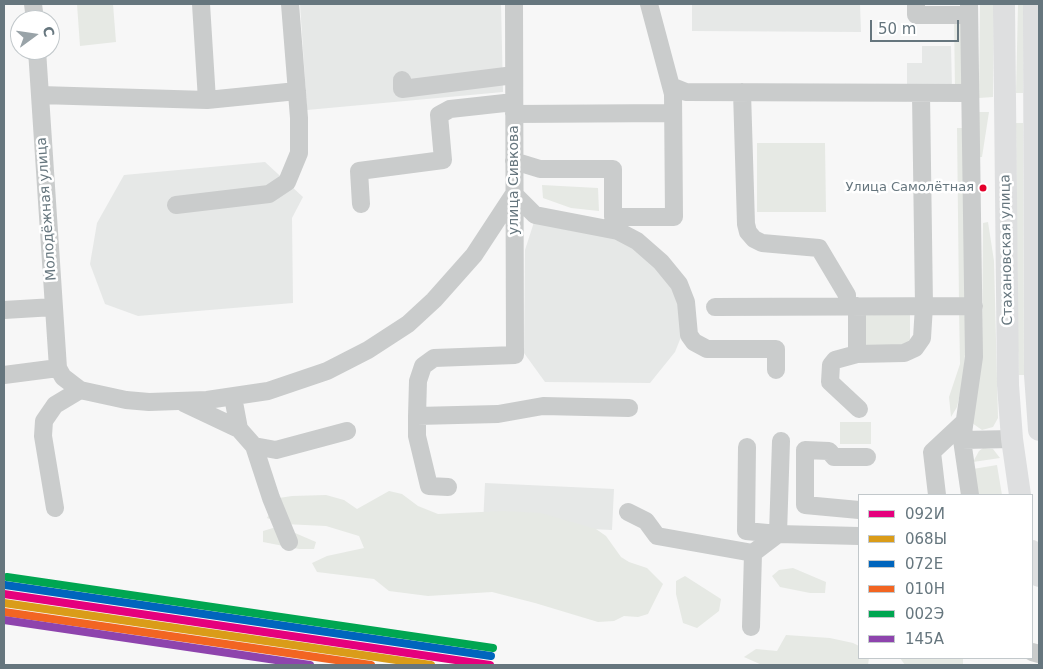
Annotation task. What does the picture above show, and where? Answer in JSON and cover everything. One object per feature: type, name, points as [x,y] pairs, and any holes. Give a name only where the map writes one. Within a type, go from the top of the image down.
[{"type":"main road","name":"Стахановская улица","points":[[1004,4],[1008,385],[1012,439],[1020,494]]},
{"type":"main road","name":"Стахановская улица","points":[[1034,4],[1035,375],[1039,416]]},
{"type":"main road","points":[[1033,555],[1039,576]]},
{"type":"street","points":[[200,4],[207,100]]},
{"type":"street","points":[[176,205],[269,194],[286,182],[299,153],[297,91],[290,4]]},
{"type":"street","name":"улица Сивкова","points":[[417,416],[418,381],[423,366],[434,358],[515,355],[514,4]]},
{"type":"street","points":[[514,161],[540,169],[613,169],[614,217],[674,217],[671,86],[649,4]]},
{"type":"street","points":[[916,4],[916,15],[969,9],[974,357],[969,400],[963,422],[962,440],[970,494]]},
{"type":"street","name":"Молодёжная улица","points":[[38,60],[58,368]]},
{"type":"street","points":[[402,80],[402,89],[514,75]]},
{"type":"street","points":[[671,86],[686,92],[970,93]]},
{"type":"street","points":[[40,95],[207,100],[297,91]]},
{"type":"street","points":[[742,92],[746,224],[748,232],[754,239],[762,243],[819,248],[852,306],[857,354]]},
{"type":"street","points":[[859,409],[830,382],[831,365],[836,360],[857,354],[904,354],[914,348],[922,338],[924,306],[921,94]]},
{"type":"street","points":[[361,204],[359,171],[444,160],[439,115],[450,109],[514,108],[673,113]]},
{"type":"street","points":[[4,374],[58,368],[67,380],[80,390],[126,400],[182,402],[233,397],[268,391],[327,371],[368,350],[408,324],[459,274],[514,194],[535,216],[618,231],[637,242],[662,262],[679,284],[686,302],[689,335],[694,342],[707,349],[776,349],[776,370]]},
{"type":"street","points":[[4,310],[54,306]]},
{"type":"street","points":[[715,307],[974,306]]},
{"type":"street","points":[[55,508],[43,436],[44,421],[55,405],[80,390]]},
{"type":"street","points":[[233,397],[239,429]]},
{"type":"street","points":[[182,402],[239,429],[254,446],[271,498],[289,542]]},
{"type":"street","points":[[448,487],[429,486],[417,436],[417,416],[498,414],[543,406],[628,408]]},
{"type":"street","points":[[937,494],[932,452],[963,422]]},
{"type":"street","points":[[254,446],[276,450],[347,432]]},
{"type":"street","points":[[962,440],[1012,439]]},
{"type":"street","points":[[778,534],[781,441]]},
{"type":"street","points":[[747,447],[746,530],[778,534],[858,536]]},
{"type":"street","points":[[858,510],[805,505],[805,450],[829,451],[834,457],[867,457]]},
{"type":"street","points":[[628,512],[646,521],[656,536],[753,553],[778,534]]},
{"type":"street","points":[[751,627],[753,553]]},
{"type":"shaded area","points":[[77,4],[113,4],[116,42],[80,46]]},
{"type":"shaded area","points":[[300,4],[501,4],[503,92],[307,110]]},
{"type":"shaded area","points":[[692,4],[860,4],[861,32],[692,31]]},
{"type":"shaded area","points":[[980,4],[994,4],[993,97],[979,98]]},
{"type":"shaded area","points":[[1018,4],[1024,4],[1023,93],[1016,93]]},
{"type":"shaded area","points":[[954,18],[963,18],[964,88],[955,89]]},
{"type":"shaded area","points":[[922,46],[951,46],[952,88],[907,89],[907,63],[922,63]]},
{"type":"shaded area","points":[[978,112],[989,112],[982,157],[978,157]]},
{"type":"shaded area","points":[[1016,123],[1023,123],[1024,375],[1019,375],[1018,349]]},
{"type":"shaded area","points":[[957,128],[965,128],[967,302],[959,302]]},
{"type":"shaded area","points":[[757,143],[825,143],[826,212],[757,212]]},
{"type":"shaded area","points":[[265,162],[303,197],[292,218],[293,303],[138,316],[105,304],[90,264],[97,223],[124,175]]},
{"type":"shaded area","points":[[542,185],[598,188],[599,211],[571,208],[543,198]]},
{"type":"shaded area","points":[[535,219],[622,236],[671,277],[685,327],[675,352],[650,383],[545,382],[524,353],[525,250]]},
{"type":"shaded area","points":[[988,222],[994,261],[998,418],[993,427],[982,430],[972,423],[982,353],[983,223]]},
{"type":"shaded area","points":[[967,309],[964,377],[957,407],[951,417],[949,397],[960,364],[959,310]]},
{"type":"shaded area","points":[[863,313],[910,313],[910,348],[863,348]]},
{"type":"shaded area","points":[[840,422],[871,422],[871,444],[840,444]]},
{"type":"shaded area","points":[[983,448],[993,449],[1000,458],[973,462],[979,451]]},
{"type":"shaded area","points":[[997,465],[1002,494],[978,494],[973,469]]},
{"type":"shaded area","points":[[485,483],[614,489],[612,530],[483,524]]},
{"type":"shaded area","points":[[389,491],[402,494],[418,506],[438,514],[503,511],[541,513],[596,529],[606,536],[621,557],[647,568],[663,584],[648,614],[638,617],[624,616],[614,621],[598,622],[492,592],[428,596],[389,591],[374,579],[317,572],[312,563],[327,556],[364,548],[359,536],[326,526],[284,524],[267,518],[279,498],[326,495],[344,500],[357,509]]},
{"type":"shaded area","points":[[273,528],[288,530],[316,542],[314,549],[299,549],[263,542],[263,531]]},
{"type":"shaded area","points":[[793,568],[826,582],[825,593],[810,593],[780,587],[772,576],[779,570]]},
{"type":"shaded area","points":[[685,576],[721,599],[719,611],[697,628],[683,623],[676,594],[676,581]]},
{"type":"shaded area","points":[[786,635],[830,638],[858,646],[858,659],[869,659],[868,665],[762,665],[744,657],[756,649],[777,651]]},
{"type":"shaded area","points":[[901,659],[963,659],[963,665],[905,665]]},
{"type":"transit line","name":"002Э","points":[[7,577],[493,648]]},
{"type":"transit line","name":"072Е","points":[[5,585],[491,656]]},
{"type":"transit line","name":"092И","points":[[4,594],[490,665]]},
{"type":"transit line","name":"068Ы","points":[[4,603],[431,665]]},
{"type":"transit line","name":"010Н","points":[[4,612],[371,665]]},
{"type":"transit line","name":"145А","points":[[4,620],[310,665]]},
{"type":"place","name":"Улица Самолётная","points":[[983,188]]}]
